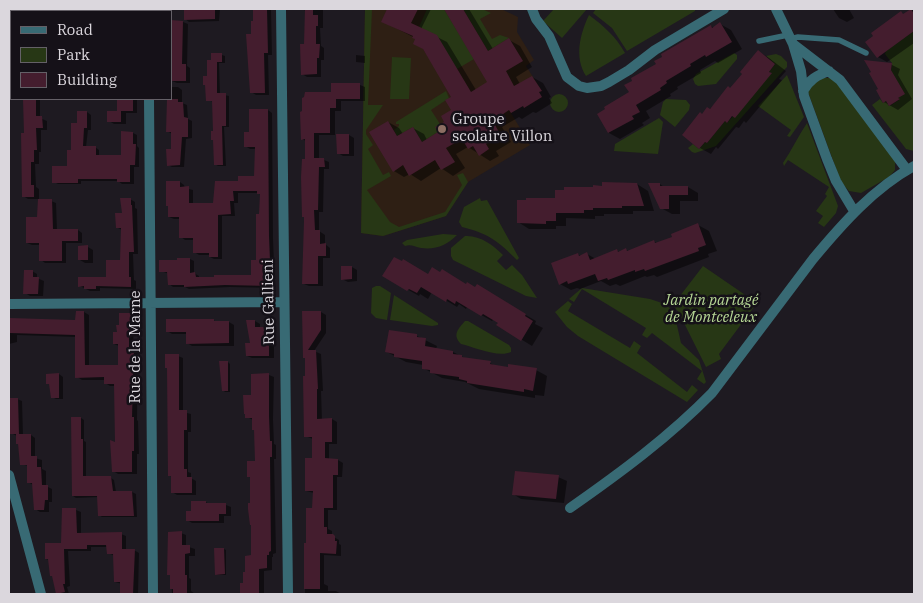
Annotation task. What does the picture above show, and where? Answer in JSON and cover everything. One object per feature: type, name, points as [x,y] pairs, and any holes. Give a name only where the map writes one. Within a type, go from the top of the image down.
[{"type":"street","name":"Rue Gallieni","points":[[281,9],[288,594]]},
{"type":"street","points":[[532,9],[549,36],[567,77],[579,86],[587,88],[601,86],[629,70],[655,50],[724,9]]},
{"type":"street","points":[[776,9],[790,39],[801,71],[804,91],[836,181],[854,211]]},
{"type":"street","points":[[570,508],[632,464],[681,423],[712,393],[813,258],[854,211],[877,190],[911,168],[840,80],[790,39]]},
{"type":"street","points":[[804,91],[808,83],[829,71]]},
{"type":"street","name":"Rue de la Marne","points":[[149,100],[153,594]]},
{"type":"street","points":[[9,304],[284,302]]},
{"type":"street","points":[[9,475],[41,594]]},
{"type":"lane","points":[[758,41],[798,37],[839,40],[866,54]]},
{"type":"shaded area","name":"Groupe scolaire Villon","points":[[365,9],[501,9],[518,17],[517,32],[534,60],[526,66],[542,91],[539,92],[542,97],[524,108],[523,106],[511,113],[530,145],[468,182],[446,216],[383,236],[361,233]]},
{"type":"green space","points":[[365,9],[372,9],[368,105],[383,105],[366,130],[366,134],[373,145],[368,149],[383,175],[389,172],[391,176],[367,190],[390,222],[399,227],[445,212],[462,185],[457,175],[463,173],[468,182],[446,216],[383,236],[361,233]]},
{"type":"green space","points":[[427,9],[444,9],[474,59],[457,69],[419,27]]},
{"type":"green space","points":[[463,9],[482,9],[491,13],[480,19],[492,39],[500,35],[509,38],[488,51]]},
{"type":"green space","points":[[554,9],[587,9],[562,38],[543,21]]},
{"type":"green space","points":[[596,9],[695,9],[695,11],[627,51],[612,28],[593,13]]},
{"type":"green space","points":[[589,15],[609,32],[625,53],[586,76],[582,69],[579,53],[583,30]]},
{"type":"green space","points":[[914,31],[914,151],[906,149],[872,105],[880,99],[883,103],[886,101],[889,106],[899,100],[891,70],[892,63],[885,54],[886,51]]},
{"type":"green space","points":[[734,53],[737,55],[737,59],[716,84],[698,86],[695,84],[693,79],[696,74]]},
{"type":"green space","points":[[776,54],[787,62],[787,67],[716,146],[695,153],[692,152],[688,148],[693,144],[699,149],[705,142],[707,143],[725,121],[727,123],[771,73],[769,72],[775,64],[766,56]]},
{"type":"green space","points":[[392,57],[411,58],[409,99],[390,99]]},
{"type":"green space","points":[[787,75],[804,117],[790,137],[787,136],[791,130],[758,106]]},
{"type":"green space","points":[[823,78],[830,78],[837,82],[895,161],[895,170],[889,177],[861,193],[849,191],[841,182],[808,92],[810,85]]},
{"type":"green space","points":[[446,91],[449,98],[431,110],[440,124],[438,132],[422,142],[413,127],[397,136],[394,130],[399,124],[396,124],[396,122]]},
{"type":"green space","points":[[559,94],[565,97],[568,103],[565,109],[559,112],[553,109],[550,103],[553,97]]},
{"type":"green space","points":[[666,99],[686,100],[690,105],[689,110],[675,127],[660,115],[663,102]]},
{"type":"green space","points":[[659,118],[663,122],[658,154],[614,151],[615,144]]},
{"type":"green space","points":[[807,123],[838,206],[836,213],[824,227],[818,223],[823,216],[816,211],[827,196],[825,194],[829,187],[788,160],[784,166],[783,163]]},
{"type":"green space","points":[[480,198],[481,201],[487,200],[519,258],[517,260],[492,239],[479,232],[462,227],[459,222],[464,207]]},
{"type":"green space","points":[[443,234],[457,235],[449,242],[432,248],[405,246],[402,243],[407,240]]},
{"type":"green space","points":[[465,236],[476,237],[486,241],[495,248],[503,255],[497,261],[506,270],[512,265],[522,275],[537,298],[526,296],[453,260],[451,248]]},
{"type":"green space","name":"Jardin partagé de Montceleux","points":[[703,266],[757,303],[719,354],[721,359],[706,367],[679,313],[673,305]]},
{"type":"green space","points":[[380,286],[391,293],[387,320],[376,318],[371,313],[372,288]]},
{"type":"green space","points":[[582,288],[650,299],[665,304],[674,312],[681,343],[699,360],[706,382],[704,384],[697,379],[702,371],[652,333],[647,338],[642,335],[646,328],[582,289],[574,302],[569,299]]},
{"type":"green space","points":[[394,295],[438,323],[438,325],[432,326],[390,320]]},
{"type":"green space","points":[[568,301],[572,304],[568,311],[630,348],[634,341],[641,346],[637,353],[687,392],[692,385],[698,390],[687,402],[578,336],[567,327],[555,312]]},
{"type":"green space","points":[[465,321],[509,345],[511,352],[506,354],[493,353],[461,344],[456,335],[458,329]]},
{"type":"building","points":[[184,9],[215,9],[215,19],[184,20]]},
{"type":"building","points":[[253,9],[267,9],[268,53],[264,53],[265,93],[250,93],[246,34],[251,34]]},
{"type":"building","points":[[305,9],[313,9],[313,15],[318,15],[316,44],[320,44],[319,58],[317,58],[317,74],[301,75],[300,44],[304,44]]},
{"type":"building","points":[[387,9],[418,9],[411,23],[437,35],[471,92],[487,82],[444,9],[463,9],[488,51],[509,38],[523,61],[506,71],[514,86],[532,76],[542,91],[539,92],[542,97],[524,108],[523,106],[511,113],[509,110],[493,121],[501,136],[486,144],[489,149],[479,156],[473,146],[468,149],[462,139],[446,148],[455,162],[441,170],[435,160],[409,176],[403,165],[393,172],[369,132],[388,121],[397,136],[413,127],[422,142],[438,132],[435,127],[444,122],[441,116],[451,110],[445,100],[451,97],[423,49],[413,44],[415,39],[412,38],[413,36],[381,22]]},
{"type":"building","points":[[911,9],[914,14],[914,31],[877,58],[865,42],[873,36],[871,33],[901,11],[903,14]]},
{"type":"building","points":[[172,20],[183,21],[182,64],[186,64],[186,81],[172,81]]},
{"type":"building","points":[[720,22],[732,42],[706,57],[705,55],[666,81],[667,83],[660,88],[661,90],[636,105],[640,112],[632,116],[634,119],[608,133],[597,114],[605,109],[604,107],[629,92],[624,85],[632,81],[631,78],[656,64],[654,61],[662,57],[661,54],[711,25],[712,28]]},
{"type":"building","points":[[758,50],[775,64],[769,72],[772,73],[735,118],[732,116],[727,123],[725,121],[707,143],[705,142],[699,149],[682,135],[700,112],[702,114],[707,107],[710,109],[728,86],[730,88]]},
{"type":"building","points":[[211,53],[222,53],[222,62],[217,62],[217,93],[226,93],[226,126],[222,126],[223,165],[214,165],[213,140],[211,140],[211,131],[213,131],[212,101],[206,101],[205,85],[203,85],[203,76],[207,76],[207,60],[211,60]]},
{"type":"building","points":[[864,60],[892,63],[891,70],[905,94],[889,106],[886,101],[883,103],[869,73],[871,72]]},
{"type":"building","points":[[331,83],[360,83],[360,99],[336,99],[336,108],[330,108],[330,133],[314,133],[314,158],[324,158],[325,167],[319,167],[318,210],[314,210],[315,230],[320,230],[320,244],[326,243],[326,256],[318,256],[318,284],[302,284],[304,217],[302,217],[301,177],[302,159],[305,159],[305,139],[301,140],[300,112],[302,111],[302,98],[305,92],[331,92]]},
{"type":"building","points":[[178,99],[178,102],[183,102],[184,117],[188,118],[188,137],[182,137],[180,165],[167,166],[166,149],[171,149],[171,132],[166,132],[167,100]]},
{"type":"building","points":[[23,100],[36,100],[36,116],[42,116],[43,128],[36,128],[37,150],[34,150],[34,162],[31,162],[31,185],[34,185],[34,197],[22,197],[21,133],[24,133]]},
{"type":"building","points":[[117,100],[133,100],[133,111],[121,111],[121,122],[107,122],[107,111],[117,111]]},
{"type":"building","points":[[249,109],[268,109],[271,286],[225,285],[184,287],[184,285],[168,285],[167,272],[159,272],[159,260],[190,258],[190,273],[195,272],[196,277],[251,275],[251,260],[256,260],[256,214],[259,214],[260,194],[257,194],[257,191],[233,191],[234,201],[230,201],[231,214],[218,215],[218,257],[209,257],[209,253],[193,253],[193,238],[179,238],[179,217],[168,217],[168,206],[166,206],[166,181],[180,181],[180,187],[189,186],[189,203],[213,203],[215,181],[238,181],[238,176],[254,176],[255,147],[244,147],[244,132],[249,132]]},
{"type":"building","points":[[77,111],[87,111],[87,128],[84,128],[83,146],[96,146],[96,155],[121,155],[121,131],[133,132],[133,144],[136,144],[135,165],[130,165],[130,182],[117,182],[117,179],[78,179],[78,183],[52,183],[52,166],[67,166],[67,150],[71,150],[71,123],[77,123]]},
{"type":"building","points":[[336,134],[349,134],[349,154],[337,154]]},
{"type":"building","points":[[602,182],[637,183],[644,206],[593,208],[593,210],[584,210],[584,213],[556,213],[556,221],[546,221],[546,224],[517,223],[517,200],[526,200],[526,198],[555,198],[555,190],[564,190],[564,187],[602,186]]},
{"type":"building","points":[[648,183],[660,183],[660,186],[688,186],[688,195],[669,195],[669,209],[660,209]]},
{"type":"building","points":[[120,198],[131,198],[132,205],[134,252],[129,252],[131,287],[96,286],[96,289],[84,289],[84,286],[78,287],[78,277],[106,277],[106,260],[120,260],[121,228],[116,228],[115,213],[122,213]]},
{"type":"building","points":[[38,199],[52,199],[53,229],[78,229],[78,241],[62,241],[62,261],[39,261],[39,243],[26,243],[26,217],[37,217]]},
{"type":"building","points":[[698,223],[706,245],[698,248],[699,251],[645,271],[644,269],[635,272],[635,270],[608,280],[607,278],[598,281],[595,274],[568,284],[567,281],[559,285],[551,263],[578,253],[579,256],[587,252],[590,260],[617,249],[618,252],[626,248],[627,251],[654,240],[655,243],[672,237],[671,234]]},
{"type":"building","points":[[88,245],[88,260],[78,260],[78,246]]},
{"type":"building","points":[[394,257],[402,261],[403,259],[428,274],[432,267],[440,272],[442,269],[466,284],[467,282],[475,287],[477,284],[526,314],[525,316],[533,321],[521,341],[496,325],[498,323],[483,314],[481,316],[456,301],[455,304],[447,299],[446,302],[421,287],[417,293],[409,289],[407,291],[382,276]]},
{"type":"building","points":[[341,266],[352,266],[352,279],[341,280]]},
{"type":"building","points":[[24,270],[33,270],[33,277],[39,277],[38,294],[23,294]]},
{"type":"building","points":[[76,311],[84,311],[85,365],[118,365],[118,344],[113,344],[113,332],[117,332],[116,325],[119,325],[119,313],[132,313],[132,328],[129,328],[129,348],[134,348],[132,417],[134,417],[134,451],[132,451],[132,472],[112,472],[110,440],[115,442],[114,384],[104,384],[104,377],[75,378],[75,335],[10,333],[9,318],[75,320]]},
{"type":"building","points":[[302,311],[321,311],[321,330],[308,350],[316,350],[317,419],[332,418],[332,442],[325,442],[325,458],[338,459],[338,475],[333,475],[333,508],[324,508],[324,527],[327,527],[327,534],[335,536],[335,541],[337,541],[336,554],[320,553],[320,589],[304,589],[306,508],[312,508],[313,491],[305,491],[305,458],[312,458],[312,437],[304,437],[303,376],[305,376],[305,358],[303,358]]},
{"type":"building","points":[[166,319],[214,319],[214,321],[229,321],[229,343],[186,344],[186,332],[166,332]]},
{"type":"building","points":[[246,320],[255,320],[255,327],[269,327],[269,356],[246,356],[245,343],[250,343]]},
{"type":"building","points":[[389,330],[417,334],[417,337],[426,338],[425,346],[453,351],[453,354],[462,355],[462,357],[491,361],[490,364],[508,367],[508,364],[537,368],[533,391],[524,389],[524,392],[467,383],[467,381],[459,379],[459,377],[430,373],[430,370],[422,369],[422,361],[394,357],[394,354],[385,352]]},
{"type":"building","points":[[165,354],[179,354],[179,410],[187,410],[187,430],[184,430],[184,469],[187,469],[187,477],[192,477],[192,493],[171,493],[171,476],[168,476],[167,368],[165,368]]},
{"type":"building","points":[[219,361],[228,361],[228,391],[222,391]]},
{"type":"building","points":[[59,373],[59,398],[51,398],[49,384],[46,384],[46,374]]},
{"type":"building","points":[[269,373],[270,441],[272,441],[272,457],[270,457],[271,551],[267,555],[267,568],[259,569],[259,594],[240,594],[240,583],[243,583],[243,572],[245,572],[245,556],[251,555],[251,525],[248,509],[248,503],[250,503],[250,477],[247,477],[247,461],[255,461],[252,418],[245,418],[243,395],[251,395],[251,374]]},
{"type":"building","points":[[9,398],[18,398],[19,434],[10,434]]},
{"type":"building","points":[[71,417],[81,417],[83,476],[111,476],[113,491],[132,491],[134,516],[98,516],[97,496],[72,496]]},
{"type":"building","points":[[16,434],[31,434],[31,456],[37,456],[37,467],[41,467],[42,485],[48,485],[48,500],[45,500],[44,510],[34,510],[32,483],[27,483],[27,465],[20,465]]},
{"type":"building","points":[[515,471],[559,475],[556,499],[512,495]]},
{"type":"building","points":[[191,501],[226,503],[226,514],[219,514],[219,521],[186,521],[186,511],[191,511]]},
{"type":"building","points":[[62,508],[76,508],[77,533],[122,532],[122,549],[135,549],[133,594],[120,594],[120,582],[114,582],[113,554],[107,554],[106,545],[87,545],[87,549],[64,549],[65,584],[63,584],[65,592],[56,594],[52,576],[50,576],[48,559],[45,559],[45,543],[61,543]]},
{"type":"building","points":[[182,531],[182,545],[190,545],[190,553],[185,554],[187,594],[173,594],[173,589],[170,589],[170,575],[167,575],[168,532]]},
{"type":"building","points":[[214,548],[224,548],[225,574],[215,575]]},
{"type":"place","name":"Groupe scolaire Villon","points":[[442,129]]}]
